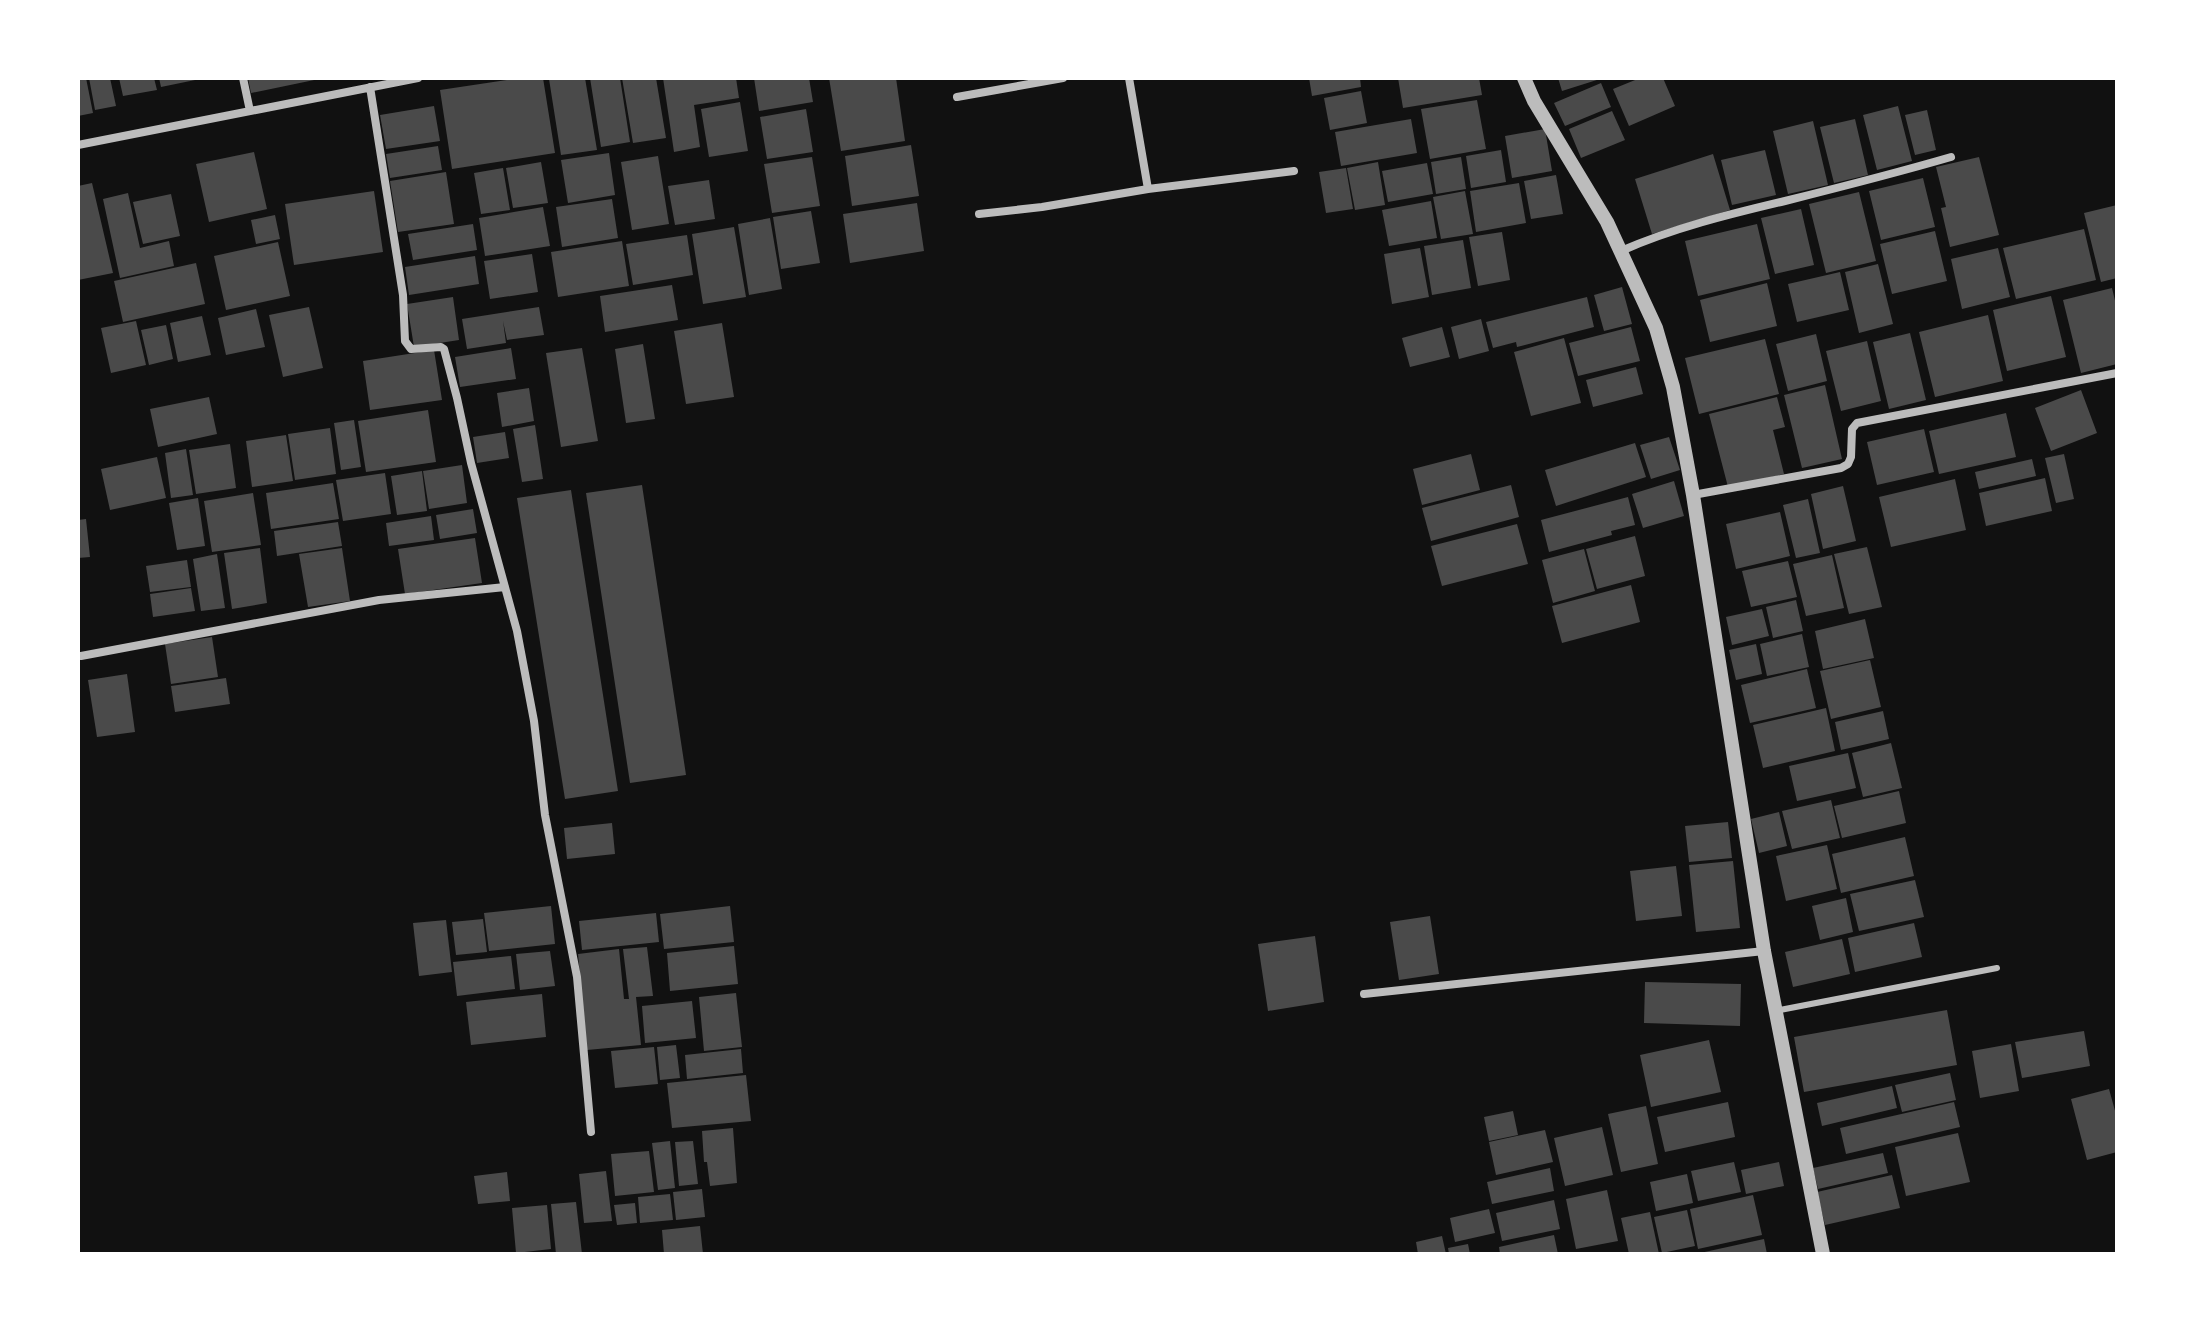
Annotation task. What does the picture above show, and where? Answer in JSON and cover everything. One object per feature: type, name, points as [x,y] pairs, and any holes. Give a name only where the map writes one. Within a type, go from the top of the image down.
[{"type":"street","points":[[243,78],[250,111]]},
{"type":"street","points":[[78,145],[418,78]]},
{"type":"street","points":[[957,97],[1063,78]]},
{"type":"street","points":[[1129,78],[1148,189]]},
{"type":"street","points":[[1524,78],[1534,101],[1607,222],[1621,251],[1656,328],[1673,387],[1693,495],[1764,951],[1823,1254]]},
{"type":"street","points":[[370,87],[403,295],[405,341],[411,349],[444,349],[471,463],[517,631],[534,721],[545,815],[577,977],[591,1132]]},
{"type":"street","points":[[1621,251],[1648,239],[1738,212],[1951,157]]},
{"type":"street","points":[[979,214],[1294,171]]},
{"type":"street","points":[[1693,495],[1841,468],[1848,464],[1851,457],[1852,429],[1857,423],[2117,373]]},
{"type":"street","points":[[81,656],[379,600],[505,587]]},
{"type":"street","points":[[1364,994],[1764,951]]},
{"type":"lane","points":[[1775,1011],[1997,968]]},
{"type":"building","points":[[78,78],[86,78],[93,113],[78,116]]},
{"type":"building","points":[[89,78],[110,78],[116,106],[95,110]]},
{"type":"building","points":[[119,78],[154,78],[157,90],[123,96]]},
{"type":"building","points":[[159,78],[199,78],[200,79],[161,87]]},
{"type":"building","points":[[248,78],[319,78],[319,79],[251,93]]},
{"type":"building","points":[[520,78],[543,78],[555,153],[452,169],[440,90]]},
{"type":"building","points":[[585,78],[597,150],[561,155],[549,79]]},
{"type":"building","points":[[590,78],[620,78],[630,142],[601,147]]},
{"type":"building","points":[[622,78],[656,78],[666,138],[633,143]]},
{"type":"building","points":[[663,78],[736,78],[739,98],[694,105],[700,147],[674,152]]},
{"type":"building","points":[[754,78],[809,78],[813,102],[759,111]]},
{"type":"building","points":[[829,78],[896,78],[905,141],[841,151]]},
{"type":"building","points":[[1309,78],[1360,78],[1361,87],[1312,96]]},
{"type":"building","points":[[1398,78],[1479,78],[1482,95],[1403,108]]},
{"type":"building","points":[[1558,78],[1600,78],[1600,79],[1562,91]]},
{"type":"building","points":[[1640,78],[1663,78],[1675,106],[1629,126],[1613,89]]},
{"type":"building","points":[[1601,83],[1611,107],[1565,126],[1554,103]]},
{"type":"building","points":[[1361,91],[1367,123],[1330,130],[1324,98]]},
{"type":"building","points":[[1477,100],[1486,149],[1430,159],[1421,109]]},
{"type":"building","points":[[740,102],[748,151],[709,157],[701,109]]},
{"type":"building","points":[[434,106],[440,141],[386,149],[380,115]]},
{"type":"building","points":[[1898,106],[1912,161],[1877,170],[1863,115]]},
{"type":"building","points":[[806,109],[813,152],[767,159],[760,117]]},
{"type":"building","points":[[1927,110],[1936,150],[1915,155],[1905,115]]},
{"type":"building","points":[[1612,111],[1625,140],[1581,158],[1569,129]]},
{"type":"building","points":[[1411,119],[1417,153],[1341,166],[1335,132]]},
{"type":"building","points":[[1855,119],[1868,175],[1834,183],[1820,127]]},
{"type":"building","points":[[1813,121],[1828,185],[1788,194],[1773,131]]},
{"type":"building","points":[[1545,129],[1552,171],[1512,178],[1505,136]]},
{"type":"building","points":[[911,145],[919,196],[852,206],[845,156]]},
{"type":"building","points":[[438,146],[442,170],[390,178],[386,154]]},
{"type":"building","points":[[1501,150],[1506,182],[1471,188],[1466,156]]},
{"type":"building","points":[[1765,150],[1776,195],[1732,205],[1721,160]]},
{"type":"building","points":[[254,152],[267,209],[209,222],[196,164]]},
{"type":"building","points":[[609,153],[615,195],[568,203],[561,160]]},
{"type":"building","points":[[1713,154],[1730,210],[1652,234],[1635,179]]},
{"type":"building","points":[[658,156],[669,224],[632,230],[621,162]]},
{"type":"building","points":[[812,157],[820,206],[772,213],[764,164]]},
{"type":"building","points":[[1461,157],[1466,189],[1436,194],[1431,162]]},
{"type":"building","points":[[1979,157],[1999,235],[1950,247],[1941,208],[1946,207],[1936,167]]},
{"type":"building","points":[[541,162],[548,203],[513,208],[506,168]]},
{"type":"building","points":[[1378,162],[1385,205],[1355,210],[1347,168]]},
{"type":"building","points":[[1427,163],[1433,194],[1388,202],[1382,171]]},
{"type":"building","points":[[503,168],[510,210],[481,214],[474,173]]},
{"type":"building","points":[[1346,168],[1353,209],[1326,213],[1319,172]]},
{"type":"building","points":[[446,172],[454,224],[398,232],[390,181]]},
{"type":"building","points":[[1556,175],[1563,214],[1531,219],[1524,181]]},
{"type":"building","points":[[1923,178],[1935,227],[1881,240],[1869,191]]},
{"type":"building","points":[[709,180],[715,219],[675,225],[668,186]]},
{"type":"building","points":[[92,183],[113,273],[78,280],[78,186]]},
{"type":"building","points":[[1519,183],[1526,223],[1476,232],[1470,191]]},
{"type":"building","points":[[374,191],[383,252],[294,265],[285,204]]},
{"type":"building","points":[[1465,191],[1473,234],[1441,239],[1433,197]]},
{"type":"building","points":[[1859,192],[1876,261],[1826,273],[1809,204]]},
{"type":"building","points":[[128,193],[140,248],[169,241],[174,266],[120,278],[103,199]]},
{"type":"building","points":[[171,194],[180,236],[143,244],[133,202]]},
{"type":"building","points":[[612,199],[618,238],[562,247],[556,207]]},
{"type":"building","points":[[1431,201],[1437,238],[1389,246],[1382,210]]},
{"type":"building","points":[[917,203],[924,251],[850,263],[843,214]]},
{"type":"building","points":[[2117,205],[2117,278],[2101,282],[2084,213]]},
{"type":"building","points":[[543,207],[550,246],[485,256],[479,218]]},
{"type":"building","points":[[1801,209],[1814,265],[1775,274],[1761,218]]},
{"type":"building","points":[[811,211],[820,263],[781,269],[773,217]]},
{"type":"building","points":[[275,215],[280,239],[256,244],[251,220]]},
{"type":"building","points":[[770,218],[782,289],[749,295],[738,224]]},
{"type":"building","points":[[473,224],[477,250],[413,260],[408,234]]},
{"type":"building","points":[[1757,224],[1770,279],[1698,296],[1685,241]]},
{"type":"building","points":[[734,227],[746,297],[703,304],[692,234]]},
{"type":"building","points":[[2084,229],[2096,280],[2016,299],[2003,248]]},
{"type":"building","points":[[1935,231],[1947,281],[1892,294],[1880,244]]},
{"type":"building","points":[[1502,232],[1510,280],[1478,286],[1469,237]]},
{"type":"building","points":[[687,235],[693,275],[633,285],[626,244]]},
{"type":"building","points":[[1463,240],[1471,288],[1432,295],[1424,246]]},
{"type":"building","points":[[622,241],[629,286],[558,297],[551,252]]},
{"type":"building","points":[[278,242],[290,296],[226,310],[214,256]]},
{"type":"building","points":[[1420,248],[1429,297],[1392,304],[1384,254]]},
{"type":"building","points":[[1998,248],[2010,297],[1962,309],[1951,259]]},
{"type":"building","points":[[532,254],[538,292],[490,299],[484,261]]},
{"type":"building","points":[[475,256],[479,284],[409,295],[405,267]]},
{"type":"building","points":[[196,263],[205,304],[123,322],[114,281]]},
{"type":"building","points":[[1878,264],[1893,324],[1859,333],[1845,272]]},
{"type":"building","points":[[1840,272],[1849,310],[1797,322],[1788,284]]},
{"type":"building","points":[[1767,283],[1777,326],[1710,342],[1700,300]]},
{"type":"building","points":[[672,285],[678,320],[605,332],[600,296]]},
{"type":"building","points":[[1622,287],[1632,324],[1604,331],[1594,295]]},
{"type":"building","points":[[2112,288],[2117,309],[2117,364],[2081,373],[2063,300]]},
{"type":"building","points":[[2051,296],[2066,357],[2007,371],[1993,310]]},
{"type":"building","points":[[453,297],[459,340],[414,347],[407,304]]},
{"type":"building","points":[[1587,297],[1594,327],[1517,347],[1516,342],[1493,348],[1486,322]]},
{"type":"building","points":[[309,307],[323,368],[283,377],[269,315]]},
{"type":"building","points":[[539,307],[544,335],[507,340],[503,321],[506,343],[467,349],[462,319]]},
{"type":"building","points":[[256,309],[265,347],[226,355],[218,318]]},
{"type":"building","points":[[1988,315],[2003,381],[1935,397],[1919,332]]},
{"type":"building","points":[[202,316],[211,355],[178,362],[170,323]]},
{"type":"building","points":[[1481,319],[1489,351],[1459,359],[1451,327]]},
{"type":"building","points":[[136,321],[146,365],[111,373],[101,328]]},
{"type":"building","points":[[722,323],[734,397],[686,404],[674,331]]},
{"type":"building","points":[[166,325],[173,359],[149,365],[141,330]]},
{"type":"building","points":[[1442,327],[1450,357],[1410,367],[1402,338]]},
{"type":"building","points":[[1631,327],[1640,361],[1578,376],[1569,343]]},
{"type":"building","points":[[1910,333],[1926,400],[1889,409],[1873,342]]},
{"type":"building","points":[[1816,334],[1827,381],[1788,391],[1776,344]]},
{"type":"building","points":[[1564,338],[1581,403],[1531,416],[1514,352]]},
{"type":"building","points":[[1765,339],[1779,394],[1699,414],[1685,358]]},
{"type":"building","points":[[1867,341],[1881,401],[1841,411],[1826,351]]},
{"type":"building","points":[[643,344],[655,419],[626,423],[615,349]]},
{"type":"building","points":[[511,348],[516,379],[460,387],[455,357]]},
{"type":"building","points":[[582,348],[598,441],[561,447],[546,353]]},
{"type":"building","points":[[434,350],[442,400],[370,410],[363,361]]},
{"type":"building","points":[[1636,367],[1643,394],[1593,407],[1586,380]]},
{"type":"building","points":[[1825,385],[1842,459],[1802,468],[1784,395]]},
{"type":"building","points":[[529,388],[534,421],[502,427],[497,393]]},
{"type":"building","points":[[2081,390],[2097,433],[2051,451],[2035,408]]},
{"type":"building","points":[[209,397],[217,434],[158,447],[150,409]]},
{"type":"building","points":[[1777,397],[1785,427],[1773,430],[1784,474],[1728,487],[1709,414]]},
{"type":"building","points":[[428,410],[436,462],[366,472],[358,421]]},
{"type":"building","points":[[2006,413],[2016,457],[1939,474],[1929,431]]},
{"type":"building","points":[[354,420],[361,467],[341,470],[334,423]]},
{"type":"building","points":[[535,425],[543,479],[522,482],[513,429]]},
{"type":"building","points":[[330,428],[336,474],[295,480],[288,434]]},
{"type":"building","points":[[1924,429],[1934,472],[1877,485],[1867,442]]},
{"type":"building","points":[[505,432],[509,458],[477,463],[473,437]]},
{"type":"building","points":[[286,435],[293,481],[252,487],[246,441]]},
{"type":"building","points":[[1669,437],[1680,470],[1651,479],[1640,445]]},
{"type":"building","points":[[1635,443],[1646,477],[1556,506],[1545,470]]},
{"type":"building","points":[[230,444],[236,488],[196,494],[189,450]]},
{"type":"building","points":[[186,449],[193,495],[171,498],[165,453]]},
{"type":"building","points":[[1471,454],[1480,490],[1422,505],[1413,469]]},
{"type":"building","points":[[2064,454],[2074,499],[2056,503],[2045,458]]},
{"type":"building","points":[[157,457],[166,498],[110,510],[101,469]]},
{"type":"building","points":[[2032,459],[2036,476],[1979,489],[1975,472]]},
{"type":"building","points":[[462,465],[467,503],[429,509],[423,471]]},
{"type":"building","points":[[422,471],[427,511],[397,515],[391,476]]},
{"type":"building","points":[[385,473],[391,514],[343,521],[336,480]]},
{"type":"building","points":[[2045,478],[2052,511],[1986,526],[1979,493]]},
{"type":"building","points":[[1955,479],[1966,530],[1891,547],[1879,497]]},
{"type":"building","points":[[1674,481],[1684,516],[1643,528],[1632,494]]},
{"type":"building","points":[[333,483],[339,519],[271,529],[266,493]]},
{"type":"building","points":[[642,485],[686,775],[630,783],[586,493]]},
{"type":"building","points":[[1511,485],[1519,517],[1431,541],[1422,508]]},
{"type":"building","points":[[1843,486],[1856,541],[1823,549],[1811,494]]},
{"type":"building","points":[[571,490],[618,791],[565,799],[517,498]]},
{"type":"building","points":[[253,493],[261,545],[212,552],[204,501]]},
{"type":"building","points":[[1628,497],[1635,525],[1611,531],[1612,535],[1549,552],[1541,520]]},
{"type":"building","points":[[198,498],[205,546],[177,550],[169,503]]},
{"type":"building","points":[[1808,499],[1820,553],[1796,558],[1783,505]]},
{"type":"building","points":[[473,509],[477,533],[440,539],[436,515]]},
{"type":"building","points":[[1780,512],[1790,556],[1736,569],[1726,524]]},
{"type":"building","points":[[431,516],[434,540],[389,546],[386,523]]},
{"type":"building","points":[[86,519],[90,557],[78,558],[78,520]]},
{"type":"building","points":[[338,522],[342,546],[277,556],[274,531]]},
{"type":"building","points":[[1517,524],[1528,564],[1442,586],[1431,546]]},
{"type":"building","points":[[1635,536],[1645,576],[1597,589],[1586,549]]},
{"type":"building","points":[[475,538],[482,583],[405,594],[398,549]]},
{"type":"building","points":[[1867,547],[1882,607],[1849,614],[1834,554]]},
{"type":"building","points":[[260,548],[267,603],[232,609],[224,553]]},
{"type":"building","points":[[342,548],[350,601],[308,607],[299,554]]},
{"type":"building","points":[[1584,549],[1595,591],[1553,603],[1542,560]]},
{"type":"building","points":[[217,554],[225,608],[201,611],[193,559]]},
{"type":"building","points":[[1832,555],[1844,608],[1806,616],[1793,564]]},
{"type":"building","points":[[187,560],[191,587],[150,592],[146,566]]},
{"type":"building","points":[[1788,561],[1797,597],[1751,607],[1742,571]]},
{"type":"building","points":[[1631,585],[1640,622],[1562,643],[1552,606]]},
{"type":"building","points":[[191,588],[195,611],[153,617],[150,594]]},
{"type":"building","points":[[1796,600],[1803,631],[1773,638],[1766,607]]},
{"type":"building","points":[[1762,609],[1769,636],[1732,645],[1726,617]]},
{"type":"building","points":[[1865,619],[1874,658],[1823,669],[1815,631]]},
{"type":"building","points":[[1802,634],[1809,667],[1767,676],[1760,644]]},
{"type":"building","points":[[212,637],[218,677],[171,684],[165,644]]},
{"type":"building","points":[[1756,644],[1762,674],[1736,680],[1729,650]]},
{"type":"building","points":[[1870,660],[1881,707],[1831,719],[1820,671]]},
{"type":"building","points":[[1807,669],[1816,708],[1750,723],[1741,685]]},
{"type":"building","points":[[127,674],[135,732],[97,737],[88,680]]},
{"type":"building","points":[[226,678],[230,704],[175,712],[171,686]]},
{"type":"building","points":[[1826,708],[1835,751],[1763,768],[1753,725]]},
{"type":"building","points":[[1883,711],[1889,739],[1841,750],[1835,722]]},
{"type":"building","points":[[1891,743],[1902,788],[1863,797],[1852,753]]},
{"type":"building","points":[[1848,753],[1856,788],[1797,801],[1789,766]]},
{"type":"building","points":[[1899,791],[1906,823],[1842,838],[1834,806]]},
{"type":"building","points":[[1831,800],[1840,838],[1792,849],[1782,811]]},
{"type":"building","points":[[1779,812],[1787,846],[1759,853],[1751,819]]},
{"type":"building","points":[[1728,822],[1732,858],[1689,862],[1685,826]]},
{"type":"building","points":[[612,823],[615,854],[567,859],[564,828]]},
{"type":"building","points":[[1905,837],[1914,876],[1841,893],[1832,854]]},
{"type":"building","points":[[1827,845],[1837,889],[1786,901],[1776,856]]},
{"type":"building","points":[[1733,861],[1740,928],[1696,932],[1689,865]]},
{"type":"building","points":[[1676,866],[1682,916],[1636,921],[1630,871]]},
{"type":"building","points":[[1915,880],[1924,917],[1859,931],[1850,894]]},
{"type":"building","points":[[1846,898],[1853,932],[1820,940],[1812,906]]},
{"type":"building","points":[[551,906],[555,944],[489,951],[484,913]]},
{"type":"building","points":[[730,906],[734,942],[664,949],[660,914]]},
{"type":"building","points":[[656,913],[659,942],[582,950],[579,921]]},
{"type":"building","points":[[1430,916],[1439,974],[1399,980],[1390,922]]},
{"type":"building","points":[[483,919],[487,952],[456,955],[452,922]]},
{"type":"building","points":[[446,920],[452,972],[419,976],[413,923]]},
{"type":"building","points":[[1914,923],[1922,957],[1855,972],[1848,938]]},
{"type":"building","points":[[1315,936],[1324,1002],[1268,1011],[1258,944]]},
{"type":"building","points":[[1842,939],[1850,974],[1793,987],[1785,952]]},
{"type":"building","points":[[734,946],[738,984],[670,991],[667,953]]},
{"type":"building","points":[[647,947],[653,996],[636,997],[641,1045],[587,1050],[578,954],[619,949],[624,999],[629,999],[623,949]]},
{"type":"building","points":[[550,951],[555,986],[520,990],[516,954]]},
{"type":"building","points":[[511,956],[515,989],[457,996],[453,962]]},
{"type":"building","points":[[1645,982],[1741,984],[1740,1026],[1644,1023]]},
{"type":"building","points":[[736,993],[742,1047],[704,1051],[699,997]]},
{"type":"building","points":[[542,994],[546,1037],[471,1045],[466,1002]]},
{"type":"building","points":[[692,1001],[696,1038],[645,1043],[642,1006]]},
{"type":"building","points":[[1947,1010],[1957,1065],[1804,1092],[1794,1037]]},
{"type":"building","points":[[2084,1031],[2090,1066],[2022,1078],[2015,1042]]},
{"type":"building","points":[[1709,1040],[1721,1092],[1651,1107],[1640,1055]]},
{"type":"building","points":[[2011,1044],[2019,1091],[1980,1098],[1972,1051]]},
{"type":"building","points":[[676,1045],[680,1078],[660,1080],[657,1047]]},
{"type":"building","points":[[654,1047],[658,1084],[615,1088],[611,1051]]},
{"type":"building","points":[[741,1049],[743,1073],[687,1079],[685,1055]]},
{"type":"building","points":[[1950,1073],[1956,1100],[1902,1112],[1895,1085]]},
{"type":"building","points":[[746,1075],[751,1121],[672,1128],[667,1083]]},
{"type":"building","points":[[1892,1086],[1897,1108],[1822,1126],[1817,1103]]},
{"type":"building","points":[[2109,1089],[2117,1118],[2117,1152],[2087,1160],[2071,1099]]},
{"type":"building","points":[[1728,1102],[1735,1137],[1665,1152],[1657,1117]]},
{"type":"building","points":[[1954,1102],[1960,1127],[1846,1154],[1840,1128]]},
{"type":"building","points":[[1646,1106],[1658,1164],[1621,1172],[1608,1114]]},
{"type":"building","points":[[1513,1111],[1518,1135],[1489,1141],[1484,1117]]},
{"type":"building","points":[[1602,1127],[1613,1175],[1565,1186],[1554,1138]]},
{"type":"building","points":[[733,1128],[737,1183],[710,1186],[707,1162],[704,1162],[702,1131]]},
{"type":"building","points":[[1545,1130],[1553,1162],[1496,1175],[1489,1142]]},
{"type":"building","points":[[1958,1133],[1970,1182],[1906,1196],[1895,1147]]},
{"type":"building","points":[[670,1141],[675,1188],[658,1190],[652,1143]]},
{"type":"building","points":[[693,1141],[698,1184],[679,1186],[675,1142]]},
{"type":"building","points":[[649,1151],[654,1192],[615,1196],[611,1154]]},
{"type":"building","points":[[1883,1153],[1888,1173],[1818,1189],[1813,1168]]},
{"type":"building","points":[[1734,1162],[1741,1192],[1698,1201],[1691,1171]]},
{"type":"building","points":[[1779,1162],[1784,1186],[1746,1194],[1741,1170]]},
{"type":"building","points":[[1550,1168],[1554,1191],[1492,1204],[1487,1182]]},
{"type":"building","points":[[606,1171],[612,1221],[584,1223],[579,1174]]},
{"type":"building","points":[[507,1172],[510,1201],[478,1204],[474,1176]]},
{"type":"building","points":[[1687,1174],[1693,1203],[1656,1211],[1650,1182]]},
{"type":"building","points":[[1892,1175],[1900,1208],[1825,1225],[1817,1192]]},
{"type":"building","points":[[702,1189],[705,1217],[676,1220],[673,1192]]},
{"type":"building","points":[[1607,1190],[1618,1241],[1576,1249],[1566,1199]]},
{"type":"building","points":[[670,1194],[673,1220],[640,1223],[638,1197]]},
{"type":"building","points":[[1753,1195],[1762,1235],[1698,1249],[1690,1209]]},
{"type":"building","points":[[1554,1200],[1560,1229],[1502,1241],[1496,1213]]},
{"type":"building","points":[[576,1202],[582,1254],[556,1254],[551,1204]]},
{"type":"building","points":[[635,1203],[637,1223],[617,1225],[614,1205]]},
{"type":"building","points":[[547,1205],[551,1249],[516,1253],[512,1208]]},
{"type":"building","points":[[1489,1209],[1495,1233],[1455,1242],[1450,1218]]},
{"type":"building","points":[[1687,1210],[1695,1246],[1662,1253],[1654,1217]]},
{"type":"building","points":[[1650,1212],[1659,1254],[1629,1254],[1621,1218]]},
{"type":"building","points":[[700,1226],[703,1254],[664,1254],[662,1230]]},
{"type":"building","points":[[1554,1235],[1558,1254],[1500,1254],[1499,1247]]},
{"type":"building","points":[[1442,1236],[1446,1254],[1418,1254],[1416,1242]]},
{"type":"building","points":[[1764,1239],[1767,1254],[1700,1253]]},
{"type":"building","points":[[1468,1244],[1470,1254],[1449,1254],[1448,1248]]}]
